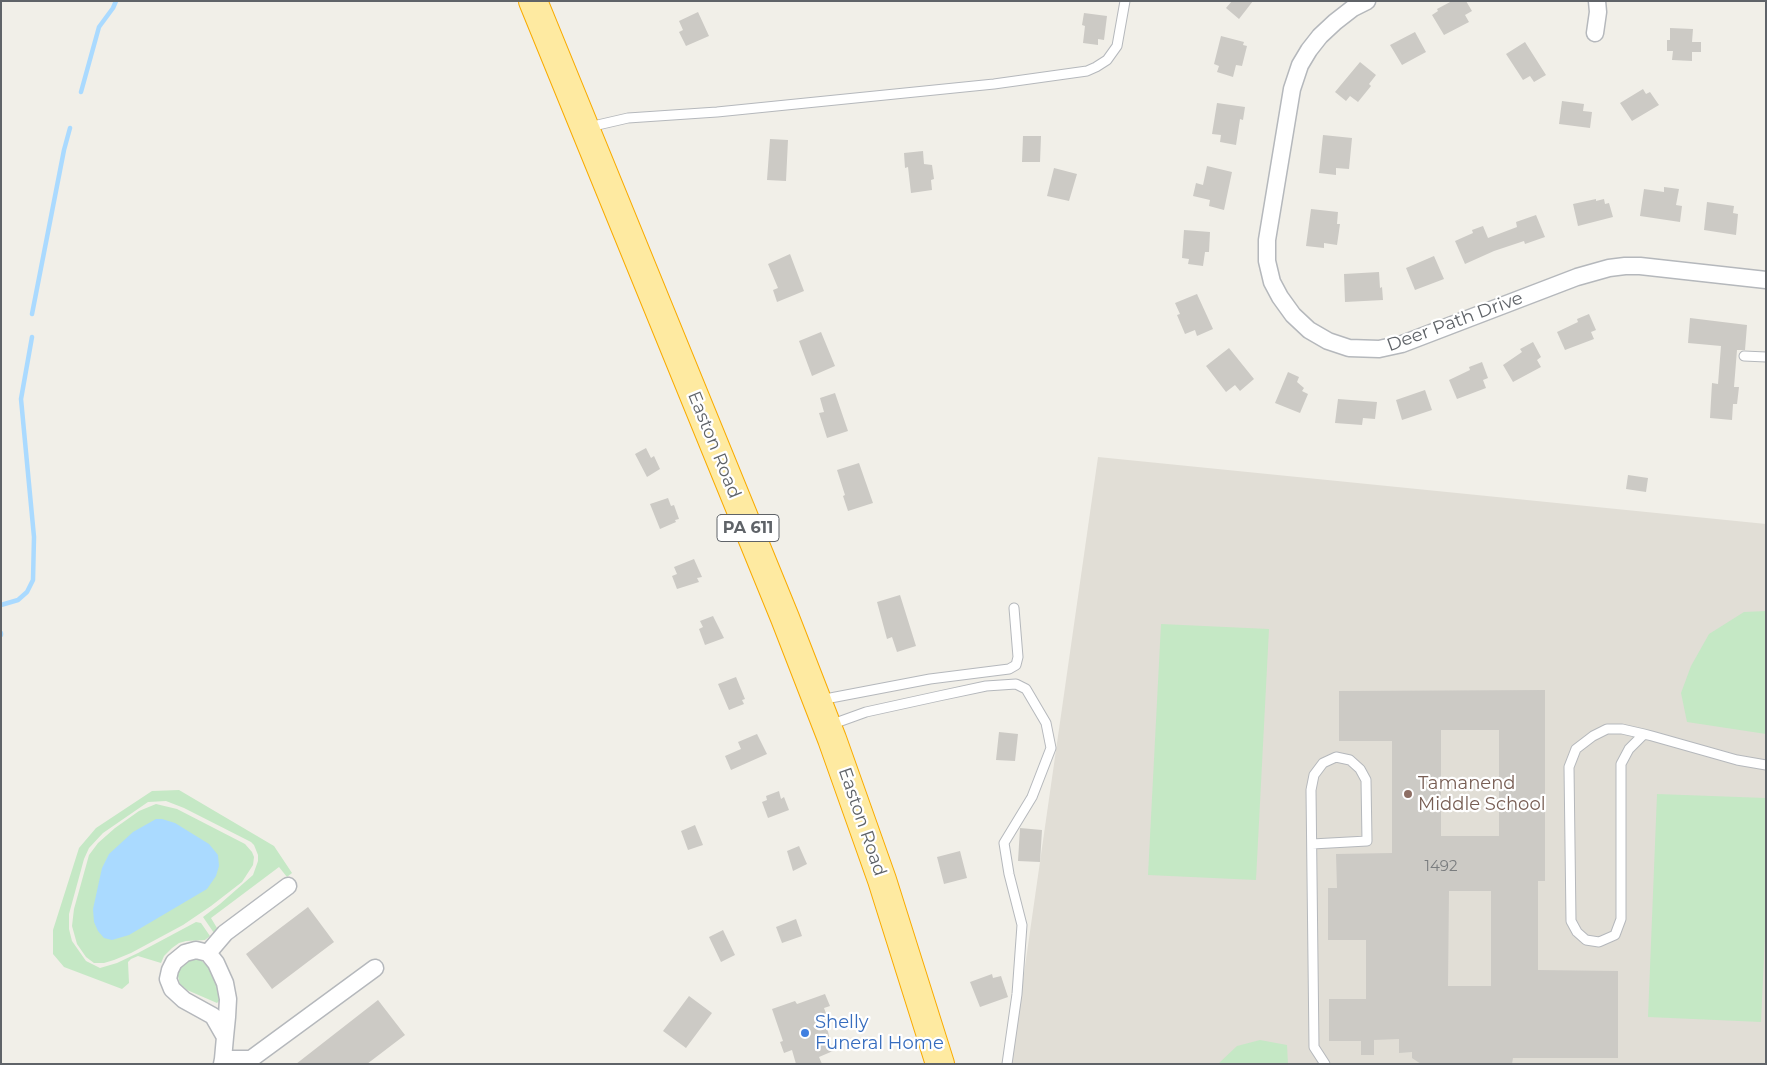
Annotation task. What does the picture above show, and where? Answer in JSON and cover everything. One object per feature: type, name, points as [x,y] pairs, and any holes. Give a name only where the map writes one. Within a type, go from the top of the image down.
[{"type":"highway","name":"Easton Road","points":[[533,1],[782,610],[827,726],[882,880],[940,1064]]},
{"type":"street","name":"Deer Path Drive","points":[[1367,1],[1335,22],[1320,36],[1300,65],[1292,89],[1267,240],[1267,262],[1272,282],[1280,297],[1293,315],[1309,330],[1328,341],[1349,348],[1379,349],[1402,344],[1578,277],[1609,268],[1624,266],[1650,267],[1766,280]]},
{"type":"street","points":[[1595,34],[1598,12],[1597,1]]},
{"type":"street","points":[[208,953],[225,933],[288,886]]},
{"type":"street","points":[[225,1037],[213,1016],[176,994],[169,983],[170,970],[177,958],[185,953],[196,950],[208,953],[222,973],[228,999],[225,1037],[222,1061],[251,1059],[375,968]]},
{"type":"lane","points":[[584,128],[628,118],[716,112],[994,84],[1087,71],[1107,60],[1117,46],[1125,1]]},
{"type":"lane","points":[[1744,356],[1766,357]]},
{"type":"lane","points":[[817,700],[930,679],[1009,669],[1016,665],[1018,658],[1014,608]]},
{"type":"lane","points":[[827,726],[866,712],[986,686],[1016,684],[1026,689],[1046,723],[1051,748],[1032,797],[1004,843],[1009,874],[1022,925],[1017,994],[1007,1064]]},
{"type":"lane","points":[[1644,734],[1629,749],[1621,764],[1620,919],[1615,935],[1599,942],[1586,940],[1577,932],[1571,921],[1569,767],[1576,749],[1593,736],[1607,729],[1622,729],[1644,734],[1738,760],[1766,765]]},
{"type":"lane","points":[[1312,844],[1367,841],[1366,780],[1360,769],[1350,760],[1336,757],[1323,763],[1314,775],[1311,790],[1314,1047],[1325,1064]]},
{"type":"shaded area","name":"Tamanend Middle School","points":[[1098,457],[1766,524],[1766,1064],[1011,1064]]},
{"type":"green space","points":[[1766,611],[1766,734],[1687,722],[1681,693],[1691,666],[1709,634],[1744,612]]},
{"type":"green space","points":[[1161,624],[1269,629],[1256,880],[1148,875]]},
{"type":"green space","points":[[179,790],[274,846],[292,873],[287,877],[279,867],[211,918],[217,928],[214,933],[203,917],[253,875],[258,861],[254,845],[184,808],[166,801],[148,802],[103,833],[89,848],[84,859],[69,914],[69,929],[72,941],[86,961],[100,968],[117,963],[138,953],[196,922],[201,923],[210,936],[205,940],[179,943],[164,956],[161,963],[138,956],[131,959],[128,962],[129,983],[122,989],[64,967],[53,954],[53,930],[79,848],[96,828],[152,791]]},
{"type":"green space","points":[[1657,794],[1766,798],[1766,915],[1761,1022],[1648,1017]]},
{"type":"green space","points":[[156,804],[177,809],[245,844],[254,857],[253,865],[242,882],[183,925],[131,953],[104,963],[94,963],[86,957],[77,944],[72,926],[74,909],[89,855],[98,843],[115,828],[139,811]]},
{"type":"green space","points":[[192,958],[201,960],[208,967],[218,989],[219,1001],[217,1003],[187,990],[180,984],[177,973],[178,969],[185,961]]},
{"type":"green space","points":[[1260,1040],[1287,1045],[1288,1064],[1218,1064],[1237,1046]]},
{"type":"water","points":[[156,819],[175,823],[209,844],[218,855],[219,866],[216,876],[207,889],[129,935],[112,940],[104,938],[94,922],[93,909],[102,868],[109,854],[133,832]]},
{"type":"building","points":[[1232,1],[1253,1],[1239,19],[1226,8]]},
{"type":"building","points":[[1452,1],[1466,1],[1472,11],[1465,15],[1469,22],[1444,35],[1432,15],[1438,11],[1437,9]]},
{"type":"building","points":[[698,12],[709,36],[686,46],[679,32],[683,30],[679,21]]},
{"type":"building","points":[[1084,13],[1107,16],[1104,40],[1098,39],[1098,45],[1083,43],[1085,26],[1082,25]]},
{"type":"building","points":[[1670,28],[1693,29],[1692,42],[1701,42],[1701,52],[1692,52],[1692,61],[1672,60],[1673,51],[1667,51],[1667,40],[1670,40]]},
{"type":"building","points":[[1415,32],[1426,52],[1402,65],[1390,45]]},
{"type":"building","points":[[1221,36],[1244,42],[1243,45],[1247,46],[1242,66],[1236,65],[1233,77],[1217,72],[1219,66],[1214,64]]},
{"type":"building","points":[[1525,42],[1546,75],[1534,82],[1530,76],[1523,80],[1506,54]]},
{"type":"building","points":[[1360,62],[1376,75],[1369,84],[1371,86],[1358,102],[1350,96],[1346,101],[1335,92]]},
{"type":"building","points":[[1643,89],[1646,94],[1650,92],[1659,105],[1632,121],[1620,103]]},
{"type":"building","points":[[1562,101],[1584,104],[1583,111],[1592,112],[1590,128],[1559,124]]},
{"type":"building","points":[[1217,103],[1245,107],[1243,120],[1240,119],[1236,145],[1220,142],[1221,135],[1212,134]]},
{"type":"building","points":[[1323,135],[1352,138],[1349,169],[1336,168],[1336,175],[1319,173]]},
{"type":"building","points":[[1023,136],[1041,136],[1040,162],[1022,162]]},
{"type":"building","points":[[770,139],[788,140],[786,181],[767,180]]},
{"type":"building","points":[[923,151],[924,164],[932,165],[934,179],[931,180],[932,190],[911,193],[908,167],[905,168],[904,153]]},
{"type":"building","points":[[1207,166],[1232,172],[1224,210],[1209,206],[1210,200],[1193,196],[1196,183],[1203,185]]},
{"type":"building","points":[[1054,168],[1077,174],[1069,201],[1047,196]]},
{"type":"building","points":[[1664,187],[1679,189],[1676,205],[1682,206],[1680,222],[1640,216],[1644,189],[1664,192]]},
{"type":"building","points":[[1596,199],[1596,201],[1604,199],[1605,204],[1609,203],[1613,217],[1578,226],[1573,204]]},
{"type":"building","points":[[1707,202],[1734,206],[1733,213],[1738,214],[1736,235],[1704,230]]},
{"type":"building","points":[[1311,209],[1338,212],[1337,224],[1340,224],[1337,245],[1324,243],[1324,248],[1306,246]]},
{"type":"building","points":[[1536,215],[1545,237],[1525,244],[1524,241],[1494,251],[1465,264],[1455,241],[1473,233],[1472,230],[1483,226],[1488,238],[1517,227],[1516,222]]},
{"type":"building","points":[[1184,230],[1210,232],[1209,252],[1205,252],[1203,266],[1188,264],[1189,259],[1182,258]]},
{"type":"building","points":[[790,254],[804,291],[777,302],[773,290],[778,288],[768,264]]},
{"type":"building","points":[[1434,256],[1444,279],[1415,290],[1406,268]]},
{"type":"building","points":[[1379,272],[1383,300],[1345,302],[1344,274]]},
{"type":"building","points":[[1197,294],[1213,329],[1197,336],[1195,330],[1185,334],[1177,315],[1180,314],[1175,303]]},
{"type":"building","points":[[1589,314],[1596,330],[1591,332],[1594,339],[1565,350],[1557,332],[1578,322],[1577,319]]},
{"type":"building","points":[[1690,318],[1747,325],[1745,350],[1737,350],[1734,387],[1739,387],[1737,404],[1733,404],[1732,420],[1710,418],[1712,383],[1718,384],[1721,346],[1688,343]]},
{"type":"building","points":[[821,332],[835,366],[812,376],[799,341]]},
{"type":"building","points":[[1533,342],[1541,357],[1537,360],[1541,367],[1513,382],[1503,365],[1522,352],[1520,349]]},
{"type":"building","points":[[1229,348],[1254,379],[1240,391],[1235,385],[1226,392],[1206,366]]},
{"type":"building","points":[[1482,362],[1488,378],[1483,380],[1486,388],[1457,399],[1449,380],[1470,370],[1469,367]]},
{"type":"building","points":[[1288,372],[1299,377],[1297,382],[1304,388],[1302,391],[1308,394],[1300,413],[1275,403]]},
{"type":"building","points":[[1425,390],[1432,410],[1402,420],[1396,400]]},
{"type":"building","points":[[835,393],[848,431],[827,438],[819,413],[824,412],[820,398]]},
{"type":"building","points":[[1338,399],[1377,402],[1375,419],[1363,418],[1362,425],[1335,423]]},
{"type":"building","points":[[646,448],[651,458],[654,456],[660,469],[647,477],[635,454]]},
{"type":"building","points":[[859,463],[873,503],[848,511],[837,470]]},
{"type":"building","points":[[1628,475],[1648,478],[1646,492],[1626,489]]},
{"type":"building","points":[[668,498],[671,506],[674,505],[679,519],[660,529],[650,504]]},
{"type":"building","points":[[694,559],[702,577],[697,578],[699,582],[677,589],[672,576],[677,574],[674,567]]},
{"type":"building","points":[[900,595],[916,646],[897,652],[892,637],[887,639],[877,602]]},
{"type":"building","points":[[713,616],[724,638],[705,645],[699,629],[703,627],[700,621]]},
{"type":"building","points":[[736,677],[745,699],[742,700],[744,704],[729,710],[718,684]]},
{"type":"building","name":"Tamanend Middle School","points":[[1545,690],[1545,881],[1538,881],[1538,970],[1618,971],[1618,1058],[1513,1058],[1512,1064],[1421,1064],[1412,1058],[1412,1052],[1399,1053],[1399,1039],[1374,1040],[1374,1055],[1361,1055],[1361,1041],[1329,1041],[1329,999],[1366,999],[1366,940],[1328,940],[1328,888],[1337,888],[1336,854],[1392,853],[1392,741],[1339,741],[1339,691]],"holes":[[[1441,730],[1499,730],[1499,836],[1441,836]],[[1449,891],[1491,891],[1491,986],[1448,986]]]},
{"type":"building","points":[[999,732],[1018,734],[1015,761],[996,760]]},
{"type":"building","points":[[757,734],[767,754],[731,770],[725,756],[741,749],[738,742]]},
{"type":"building","points":[[779,791],[781,799],[784,797],[789,810],[768,818],[762,802],[767,800],[766,796]]},
{"type":"building","points":[[695,825],[703,845],[688,850],[681,831]]},
{"type":"building","points":[[1020,828],[1042,830],[1040,862],[1018,861]]},
{"type":"building","points":[[799,846],[807,864],[793,871],[787,851]]},
{"type":"building","points":[[960,851],[967,878],[944,884],[937,857]]},
{"type":"building","points":[[308,907],[334,942],[272,989],[246,954]]},
{"type":"building","points":[[796,919],[802,936],[782,943],[776,927]]},
{"type":"building","points":[[723,930],[735,955],[721,962],[709,937]]},
{"type":"building","points":[[992,974],[993,978],[1001,976],[1008,997],[980,1007],[970,982]]},
{"type":"building","name":"Shelly Funeral Home","points":[[825,994],[830,1006],[824,1008],[831,1027],[827,1028],[833,1051],[819,1057],[822,1064],[796,1064],[792,1050],[784,1053],[780,1042],[783,1041],[772,1009],[795,1001],[797,1004]]},
{"type":"building","points":[[689,996],[712,1013],[686,1048],[663,1031]]},
{"type":"building","points":[[378,1000],[405,1035],[367,1064],[296,1064]]},
{"type":"waterway","points":[[81,92],[99,27],[116,1]]},
{"type":"waterway","points":[[32,314],[70,128]]},
{"type":"waterway","points":[[1,605],[18,600],[27,592],[33,580],[34,537],[21,399],[32,337]]},
{"type":"place","name":"Tamanend Middle School","points":[[1408,794]]},
{"type":"place","name":"Shelly Funeral Home","points":[[805,1033]]}]
